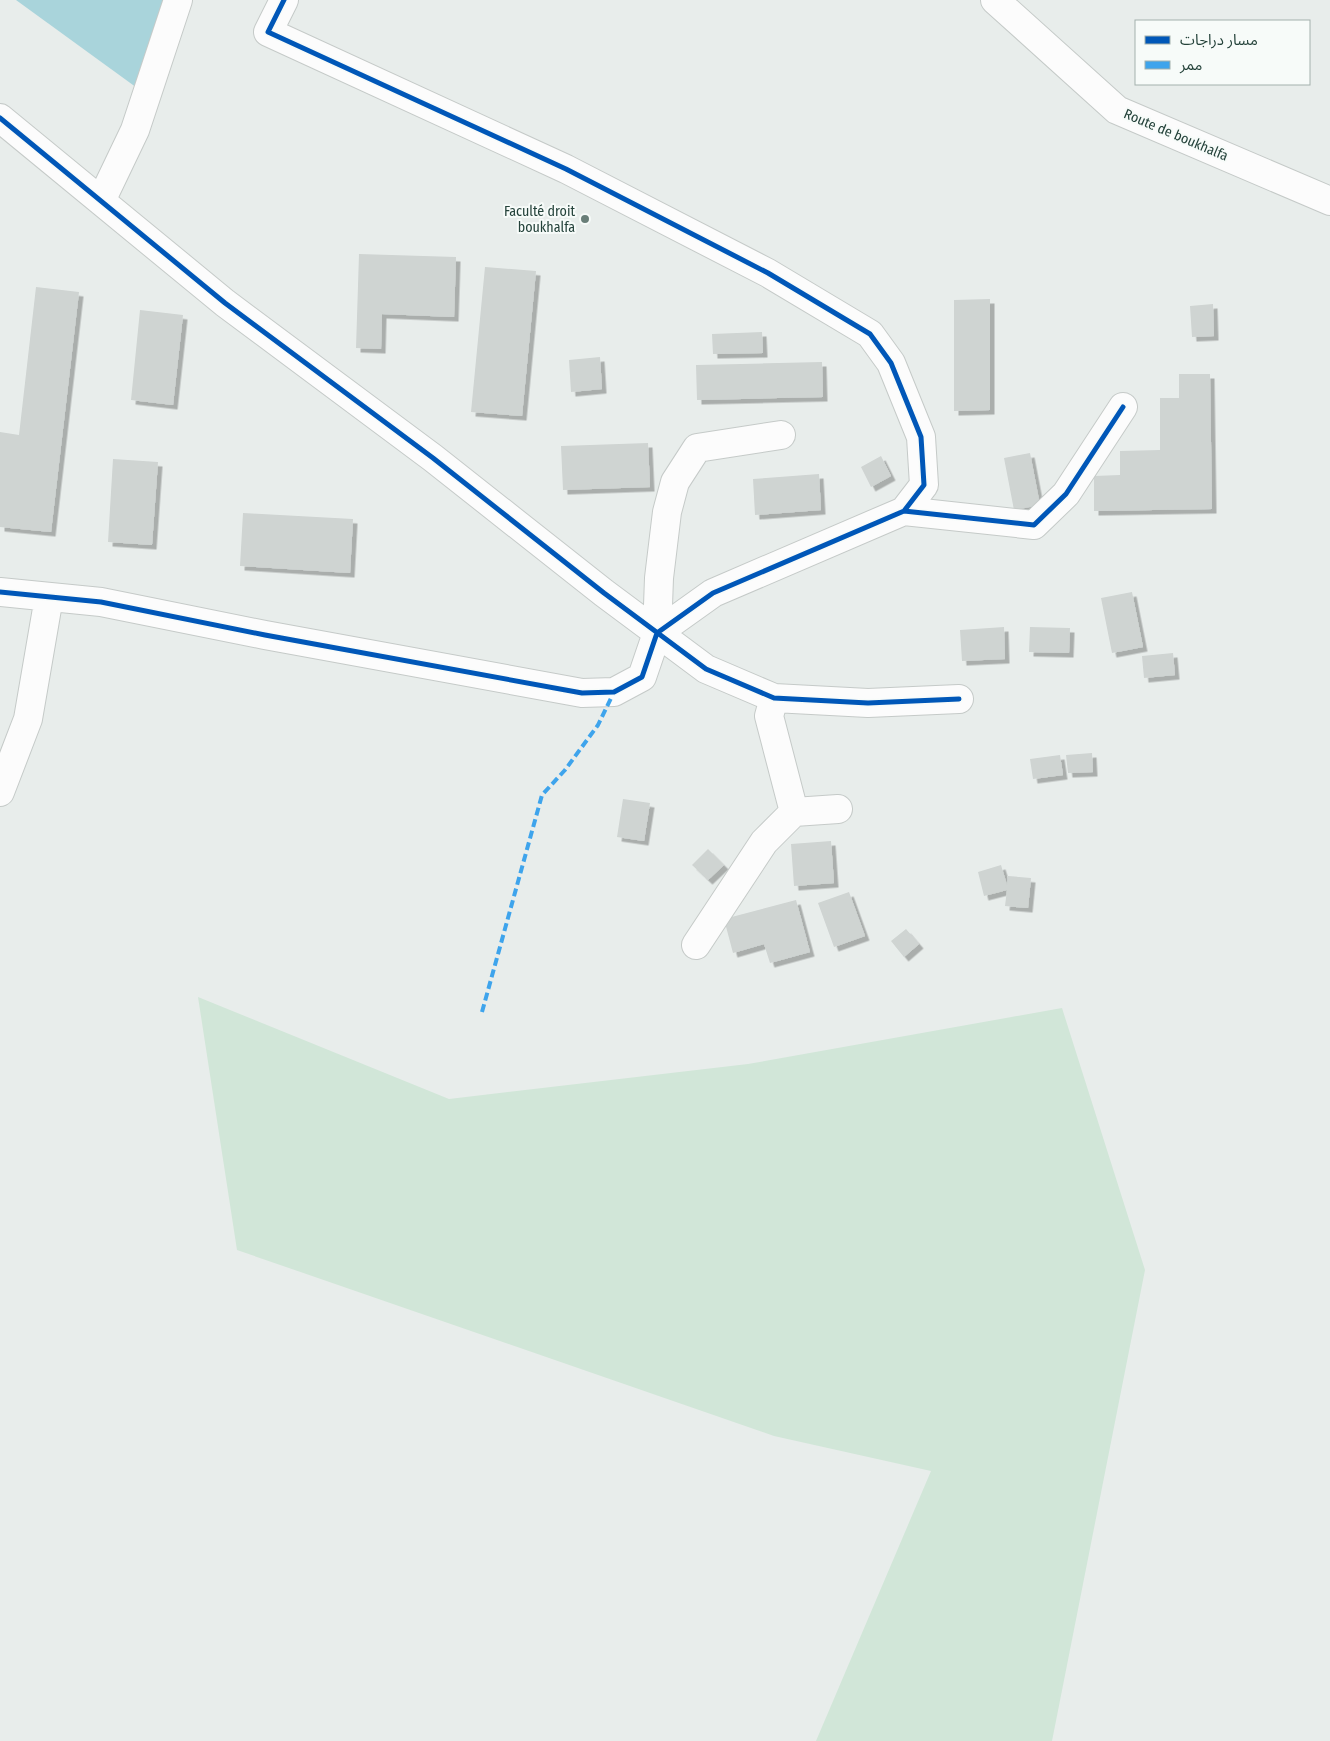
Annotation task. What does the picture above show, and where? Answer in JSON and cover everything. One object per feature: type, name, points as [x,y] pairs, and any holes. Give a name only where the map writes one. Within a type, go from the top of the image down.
[{"type":"street","points":[[101,201],[135,130],[178,0]]},
{"type":"street","points":[[284,0],[268,32],[566,169],[768,273],[870,334],[891,363],[921,437],[924,485],[904,511],[713,593],[657,633]]},
{"type":"street","name":"Route de boukhalfa","points":[[995,0],[1117,110],[1330,201]]},
{"type":"street","points":[[0,118],[226,303],[433,458],[604,593],[706,668],[774,698],[868,703],[960,699]]},
{"type":"street","points":[[904,511],[1034,525],[1066,494],[1123,407]]},
{"type":"street","points":[[0,592],[101,602],[265,635],[582,693],[614,692],[642,677],[657,633],[660,569],[667,512],[675,482],[697,448],[781,435]]},
{"type":"street","points":[[0,792],[28,719],[49,597]]},
{"type":"street","points":[[774,698],[769,716],[794,812]]},
{"type":"street","points":[[696,945],[764,842],[794,812],[838,809]]},
{"type":"green space","points":[[198,997],[449,1099],[748,1064],[1062,1008],[1145,1270],[1052,1741],[816,1741],[931,1471],[774,1436],[237,1250]]},
{"type":"water","points":[[16,0],[165,0],[144,93]]},
{"type":"building","points":[[359,254],[456,257],[454,317],[382,314],[381,349],[356,348]]},
{"type":"building","points":[[485,267],[536,271],[522,416],[471,412]]},
{"type":"building","points":[[36,287],[79,292],[51,532],[0,527],[0,432],[19,435]]},
{"type":"building","points":[[990,299],[990,410],[954,411],[954,300]]},
{"type":"building","points":[[1213,304],[1214,336],[1192,337],[1190,306]]},
{"type":"building","points":[[140,310],[183,315],[173,405],[131,400]]},
{"type":"building","points":[[762,332],[763,353],[713,354],[712,334]]},
{"type":"building","points":[[600,357],[602,389],[571,392],[569,360]]},
{"type":"building","points":[[822,362],[823,397],[697,400],[696,365]]},
{"type":"building","points":[[1179,374],[1210,374],[1212,509],[1094,511],[1094,476],[1120,475],[1120,451],[1160,450],[1160,398],[1179,398]]},
{"type":"building","points":[[648,443],[650,487],[563,490],[561,446]]},
{"type":"building","points":[[1030,453],[1040,505],[1014,510],[1004,458]]},
{"type":"building","points":[[881,456],[891,476],[871,487],[861,467]]},
{"type":"building","points":[[113,459],[158,462],[152,545],[108,542]]},
{"type":"building","points":[[819,474],[821,510],[755,515],[753,479]]},
{"type":"building","points":[[243,513],[353,519],[350,573],[240,566]]},
{"type":"building","points":[[1132,592],[1143,647],[1112,653],[1101,598]]},
{"type":"building","points":[[1004,627],[1005,659],[962,661],[960,630]]},
{"type":"building","points":[[1030,627],[1070,628],[1069,653],[1029,652]]},
{"type":"building","points":[[1173,653],[1175,675],[1144,678],[1142,656]]},
{"type":"building","points":[[1092,753],[1093,772],[1068,773],[1066,755]]},
{"type":"building","points":[[1060,755],[1063,775],[1033,779],[1030,759]]},
{"type":"building","points":[[623,799],[650,803],[644,841],[617,837]]},
{"type":"building","points":[[831,841],[834,883],[794,886],[791,844]]},
{"type":"building","points":[[708,849],[724,865],[708,880],[692,865]]},
{"type":"building","points":[[1001,865],[1007,885],[1008,876],[1031,878],[1028,908],[1005,906],[1007,890],[984,896],[978,872]]},
{"type":"building","points":[[849,892],[865,936],[834,947],[818,903]]},
{"type":"building","points":[[796,900],[810,952],[770,963],[764,944],[733,953],[724,919]]},
{"type":"building","points":[[906,929],[919,944],[904,957],[891,941]]},
{"type":"marked path","points":[[482,1012],[542,795],[565,770],[598,725],[614,692]]},
{"type":"cycle path","points":[[284,0],[268,32],[566,169],[768,273],[870,334],[891,363],[921,437],[924,485],[904,511]]},
{"type":"cycle path","points":[[0,118],[225,303],[433,458],[604,593],[706,669],[774,698],[868,703],[959,699]]},
{"type":"cycle path","points":[[0,592],[101,602],[265,635],[582,693],[614,692],[642,677],[657,633],[713,593],[904,511],[1034,525],[1066,494],[1123,407]]},
{"type":"place","name":"Faculté droit boukhalfa","points":[[585,219]]}]
